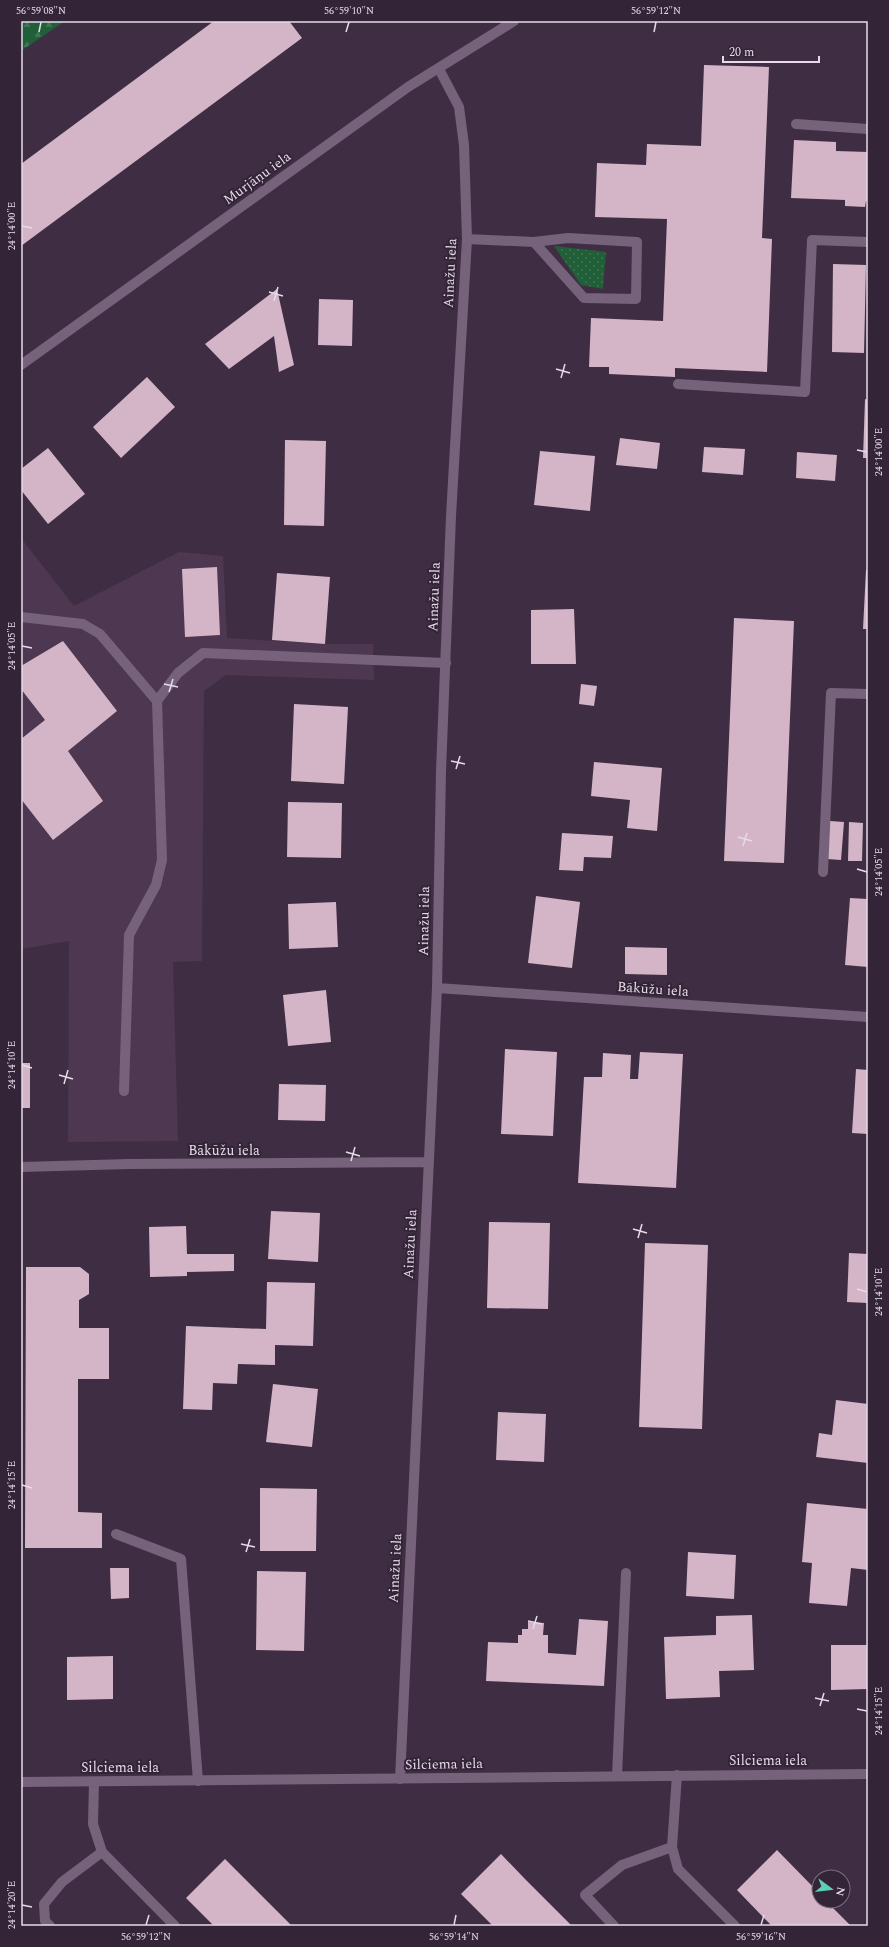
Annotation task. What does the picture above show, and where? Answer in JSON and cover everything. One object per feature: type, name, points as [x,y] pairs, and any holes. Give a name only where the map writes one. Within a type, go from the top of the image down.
[{"type":"street","name":"Murjāņu iela","points":[[21,365],[408,87],[514,21]]},
{"type":"street","name":"Ainažu iela","points":[[400,1778],[427,1162],[437,988],[441,771],[450,516],[467,239],[464,145],[459,107],[439,69]]},
{"type":"street","points":[[796,124],[868,129]]},
{"type":"street","points":[[467,239],[534,242],[568,238],[637,242],[636,299],[584,298],[534,242]]},
{"type":"street","points":[[678,384],[805,392],[812,240],[868,242]]},
{"type":"street","points":[[21,617],[83,624],[100,634],[157,701],[162,860],[156,885],[130,935],[124,1091]]},
{"type":"street","points":[[157,701],[178,673],[203,654],[446,663]]},
{"type":"street","points":[[823,872],[832,693],[868,694]]},
{"type":"street","name":"Bākūžu iela","points":[[437,988],[868,1017]]},
{"type":"street","name":"Bākūžu iela","points":[[21,1167],[137,1164],[427,1162]]},
{"type":"street","points":[[116,1534],[181,1559],[198,1781]]},
{"type":"street","points":[[617,1776],[626,1573]]},
{"type":"street","name":"Silciema iela","points":[[21,1782],[868,1774]]},
{"type":"street","points":[[677,1775],[672,1847],[678,1869],[735,1926]]},
{"type":"street","points":[[94,1782],[93,1824],[102,1852],[175,1926]]},
{"type":"street","points":[[614,1926],[585,1895],[622,1865],[672,1847]]},
{"type":"street","points":[[50,1926],[45,1921],[44,1904],[62,1882],[102,1852]]},
{"type":"shaded area","points":[[21,538],[74,606],[179,552],[223,556],[227,638],[325,644],[373,644],[374,680],[226,675],[204,691],[202,961],[173,962],[178,1141],[68,1142],[69,941],[21,949]]},
{"type":"green space","points":[[21,21],[65,21],[21,51]]},
{"type":"green space","points":[[554,246],[606,252],[603,289],[581,285]]},
{"type":"building","points":[[214,21],[289,21],[302,38],[21,246],[21,164]]},
{"type":"building","points":[[704,65],[769,67],[762,238],[772,239],[767,372],[675,368],[675,377],[609,374],[609,367],[589,367],[591,318],[663,321],[667,219],[595,217],[597,163],[646,165],[647,144],[701,146]]},
{"type":"building","points":[[794,140],[836,142],[836,151],[868,152],[868,201],[866,201],[865,207],[845,206],[845,200],[791,198]]},
{"type":"building","points":[[833,264],[866,265],[864,353],[832,352]]},
{"type":"building","points":[[277,289],[294,365],[279,372],[274,336],[229,369],[205,344]]},
{"type":"building","points":[[319,299],[353,300],[352,346],[318,345]]},
{"type":"building","points":[[147,377],[175,407],[121,458],[93,427]]},
{"type":"building","points":[[865,399],[868,400],[868,458],[863,458]]},
{"type":"building","points":[[620,438],[660,443],[657,469],[616,465]]},
{"type":"building","points":[[285,440],[326,441],[324,526],[284,525]]},
{"type":"building","points":[[704,447],[745,449],[743,475],[702,472]]},
{"type":"building","points":[[48,448],[85,494],[48,524],[21,490],[21,469]]},
{"type":"building","points":[[540,451],[595,456],[590,511],[534,505]]},
{"type":"building","points":[[797,452],[837,455],[835,481],[796,478]]},
{"type":"building","points":[[217,567],[220,635],[185,637],[182,569]]},
{"type":"building","points":[[866,570],[868,570],[868,629],[863,629]]},
{"type":"building","points":[[277,573],[330,577],[325,644],[272,640]]},
{"type":"building","points":[[574,609],[576,664],[531,664],[531,610]]},
{"type":"building","points":[[734,618],[794,621],[784,863],[724,861]]},
{"type":"building","points":[[63,641],[117,711],[68,751],[103,801],[53,840],[21,799],[21,739],[45,720],[21,689],[21,666]]},
{"type":"building","points":[[581,684],[597,686],[594,706],[579,704]]},
{"type":"building","points":[[294,704],[348,707],[344,784],[291,781]]},
{"type":"building","points":[[594,762],[662,768],[657,831],[627,828],[630,800],[591,796]]},
{"type":"building","points":[[288,802],[342,803],[341,858],[287,857]]},
{"type":"building","points":[[830,821],[844,822],[841,860],[827,859]]},
{"type":"building","points":[[849,822],[863,823],[862,861],[848,861]]},
{"type":"building","points":[[562,833],[613,836],[611,858],[584,857],[583,871],[559,870]]},
{"type":"building","points":[[536,896],[580,902],[572,968],[528,963]]},
{"type":"building","points":[[850,898],[868,899],[868,967],[845,965]]},
{"type":"building","points":[[336,902],[338,947],[289,949],[288,904]]},
{"type":"building","points":[[625,947],[667,948],[667,975],[625,974]]},
{"type":"building","points":[[326,990],[331,1042],[288,1046],[283,995]]},
{"type":"building","points":[[505,1049],[557,1052],[553,1136],[501,1134]]},
{"type":"building","points":[[640,1052],[683,1054],[676,1188],[578,1183],[584,1077],[602,1077],[603,1053],[631,1055],[630,1079],[638,1079]]},
{"type":"building","points":[[21,1063],[30,1063],[30,1108],[21,1108]]},
{"type":"building","points":[[856,1069],[868,1070],[868,1134],[852,1133]]},
{"type":"building","points":[[279,1084],[326,1085],[325,1121],[278,1120]]},
{"type":"building","points":[[271,1211],[320,1213],[318,1262],[268,1259]]},
{"type":"building","points":[[489,1222],[550,1223],[548,1309],[487,1308]]},
{"type":"building","points":[[186,1226],[187,1254],[234,1254],[234,1271],[187,1272],[187,1276],[150,1277],[149,1227]]},
{"type":"building","points":[[645,1243],[708,1245],[702,1429],[639,1427]]},
{"type":"building","points":[[849,1253],[868,1254],[868,1303],[847,1302]]},
{"type":"building","points":[[26,1267],[80,1267],[89,1274],[89,1294],[79,1300],[79,1328],[109,1328],[109,1379],[78,1379],[78,1512],[102,1513],[102,1548],[25,1548]]},
{"type":"building","points":[[267,1282],[315,1283],[313,1346],[275,1345],[275,1365],[238,1364],[237,1384],[213,1383],[212,1410],[183,1409],[186,1326],[266,1329]]},
{"type":"building","points":[[273,1384],[318,1389],[312,1447],[266,1442]]},
{"type":"building","points":[[836,1400],[868,1404],[868,1463],[816,1457],[819,1433],[832,1435]]},
{"type":"building","points":[[498,1412],[546,1414],[544,1462],[496,1460]]},
{"type":"building","points":[[260,1488],[317,1489],[316,1551],[260,1551]]},
{"type":"building","points":[[807,1503],[868,1509],[868,1570],[851,1568],[847,1606],[809,1603],[812,1563],[802,1562]]},
{"type":"building","points":[[688,1552],[736,1555],[734,1599],[686,1596]]},
{"type":"building","points":[[110,1568],[129,1568],[129,1598],[111,1599]]},
{"type":"building","points":[[257,1571],[306,1572],[304,1651],[256,1650]]},
{"type":"building","points":[[752,1615],[754,1670],[719,1671],[720,1697],[666,1699],[664,1637],[716,1635],[716,1616]]},
{"type":"building","points":[[579,1619],[608,1621],[604,1686],[486,1681],[488,1642],[518,1643],[518,1635],[522,1635],[522,1629],[528,1629],[528,1622],[544,1623],[543,1635],[548,1635],[548,1653],[576,1655]]},
{"type":"building","points":[[831,1645],[868,1645],[868,1689],[831,1690]]},
{"type":"building","points":[[113,1656],[113,1699],[67,1700],[67,1657]]},
{"type":"building","points":[[777,1850],[811,1885],[811,1909],[834,1909],[851,1926],[772,1926],[737,1890]]},
{"type":"building","points":[[501,1854],[572,1926],[493,1926],[461,1894]]},
{"type":"building","points":[[225,1859],[292,1926],[214,1926],[186,1898]]}]
